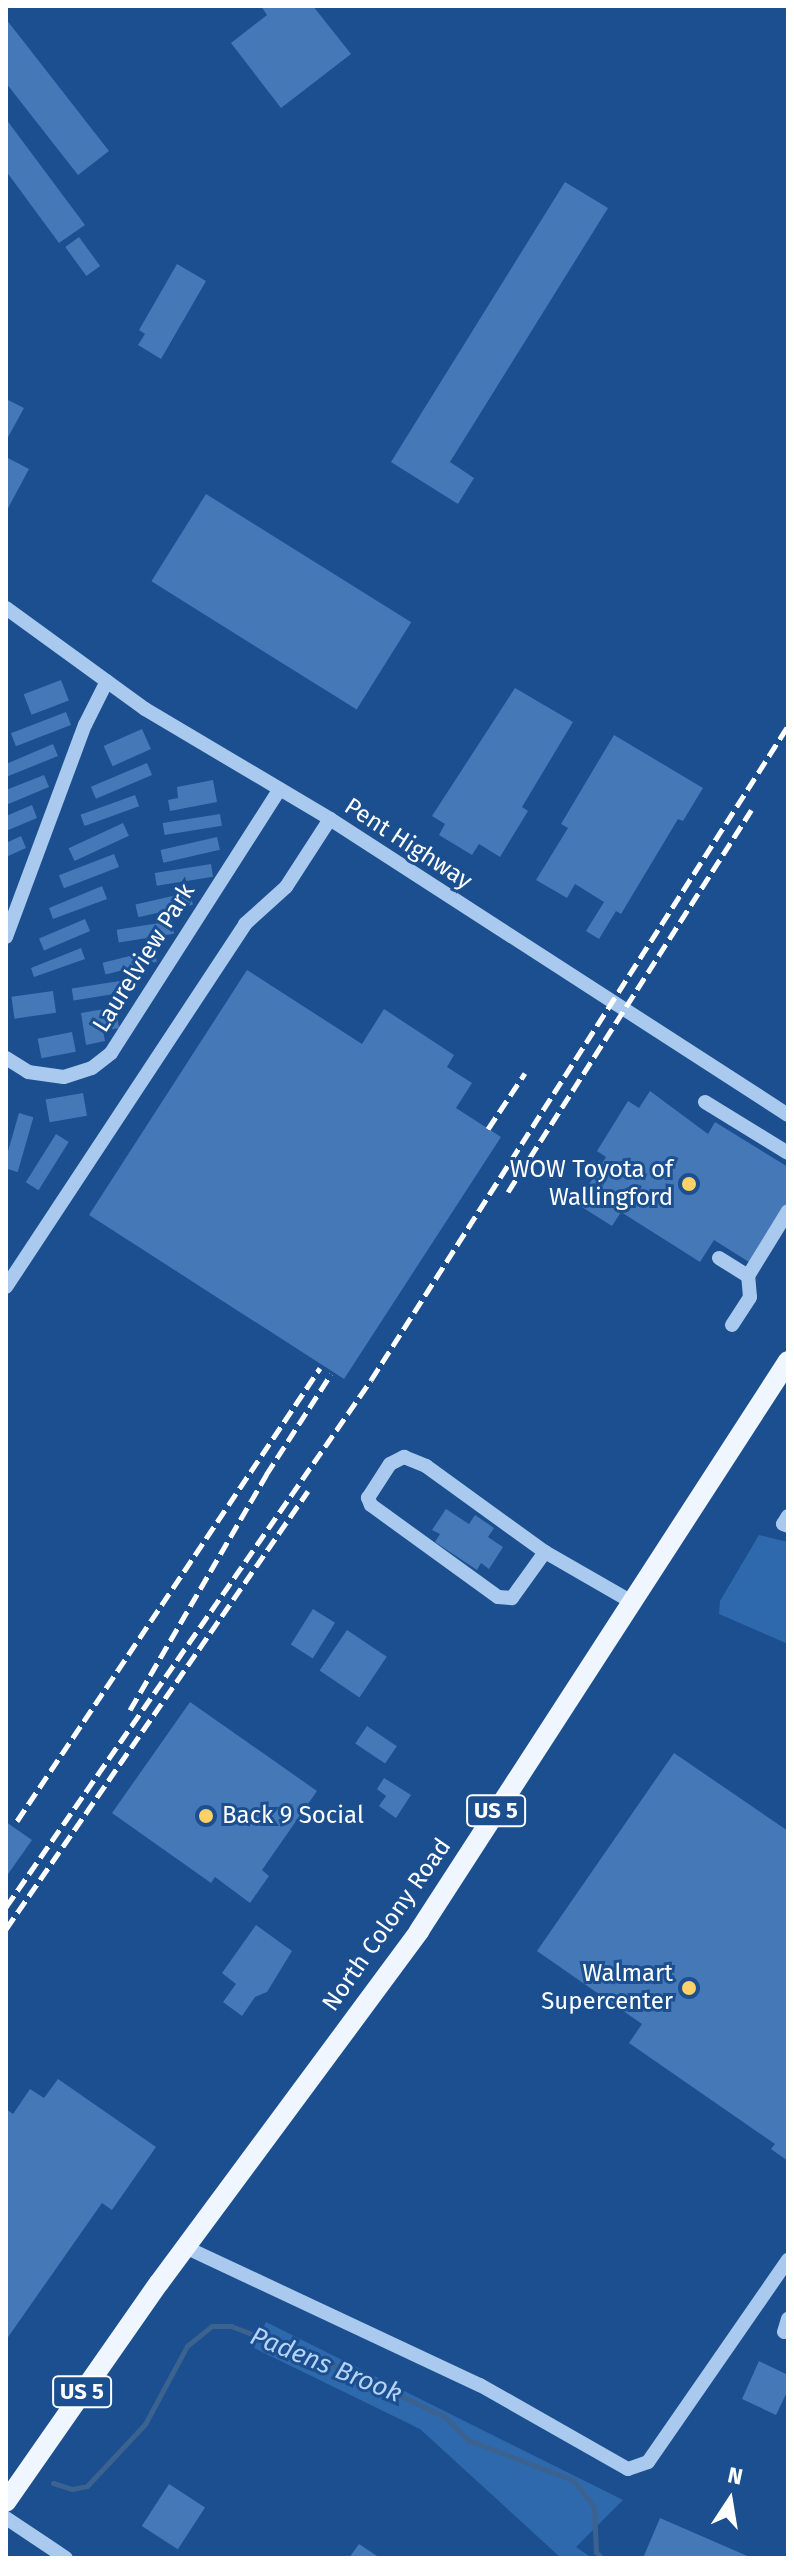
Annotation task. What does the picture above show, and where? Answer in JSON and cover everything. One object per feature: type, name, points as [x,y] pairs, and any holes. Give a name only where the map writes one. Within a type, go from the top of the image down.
[{"type":"main road","name":"North Colony Road","points":[[6,2502],[185,2247],[419,1931],[788,1361]]},
{"type":"street","name":"Pent Highway","points":[[6,608],[107,681],[330,819],[788,1115]]},
{"type":"street","points":[[6,937],[85,725],[107,681]]},
{"type":"street","name":"Laurelview Park","points":[[6,1058],[28,1072],[64,1077],[92,1068],[111,1053],[280,789]]},
{"type":"street","points":[[6,1287],[245,924],[286,887],[330,819]]},
{"type":"street","points":[[705,1102],[788,1153]]},
{"type":"street","points":[[732,1325],[750,1297],[748,1276],[788,1211]]},
{"type":"street","points":[[719,1258],[748,1276]]},
{"type":"street","points":[[545,1552],[512,1598],[498,1597],[371,1505],[368,1498],[390,1464],[404,1457],[426,1466],[545,1552],[632,1602]]},
{"type":"street","points":[[788,1516],[783,1524],[788,1526]]},
{"type":"street","points":[[185,2247],[480,2385],[628,2469],[648,2462],[788,2260]]},
{"type":"street","points":[[6,2518],[66,2558]]},
{"type":"shaded area","points":[[759,1535],[788,1542],[788,1644],[719,1614],[720,1601]]},
{"type":"shaded area","points":[[266,2322],[623,2500],[576,2547],[592,2558],[561,2558],[420,2429],[254,2348]]},
{"type":"building","points":[[261,6],[313,6],[351,54],[281,108],[231,43],[267,15]]},
{"type":"building","points":[[6,19],[109,151],[78,175],[6,83]]},
{"type":"building","points":[[6,119],[85,225],[59,243],[6,171]]},
{"type":"building","points":[[565,182],[608,208],[450,462],[474,478],[458,504],[391,462]]},
{"type":"building","points":[[79,237],[100,266],[86,276],[65,247]]},
{"type":"building","points":[[177,264],[206,281],[161,359],[138,345],[145,334],[139,330]]},
{"type":"building","points":[[6,399],[24,408],[6,441]]},
{"type":"building","points":[[6,457],[29,469],[6,512]]},
{"type":"building","points":[[206,494],[411,622],[357,710],[151,581]]},
{"type":"building","points":[[61,680],[69,701],[32,715],[24,694]]},
{"type":"building","points":[[515,688],[573,722],[522,807],[528,811],[500,857],[479,844],[472,855],[439,835],[445,824],[432,816]]},
{"type":"building","points":[[66,712],[71,725],[16,746],[11,733]]},
{"type":"building","points":[[142,729],[151,749],[113,766],[104,746]]},
{"type":"building","points":[[614,735],[703,788],[683,821],[678,819],[621,914],[616,911],[599,939],[586,931],[604,902],[575,884],[567,898],[536,880],[568,828],[561,824]]},
{"type":"building","points":[[53,744],[58,756],[6,777],[6,764]]},
{"type":"building","points":[[147,763],[152,775],[96,799],[91,787]]},
{"type":"building","points":[[44,775],[49,787],[6,805],[6,790]]},
{"type":"building","points":[[213,780],[217,802],[170,811],[168,800],[178,798],[177,787]]},
{"type":"building","points":[[135,795],[139,806],[85,826],[80,815]]},
{"type":"building","points":[[32,805],[37,818],[6,831],[6,816]]},
{"type":"building","points":[[220,814],[222,826],[165,835],[163,823]]},
{"type":"building","points":[[123,823],[129,836],[75,861],[69,848]]},
{"type":"building","points":[[21,836],[26,848],[6,857],[6,843]]},
{"type":"building","points":[[217,837],[220,850],[163,863],[160,850]]},
{"type":"building","points":[[114,854],[119,867],[64,888],[59,875]]},
{"type":"building","points":[[211,864],[213,877],[157,886],[155,873]]},
{"type":"building","points":[[102,886],[107,899],[53,919],[49,908]]},
{"type":"building","points":[[190,892],[193,905],[138,917],[135,905]]},
{"type":"building","points":[[85,919],[90,931],[44,951],[39,939]]},
{"type":"building","points":[[172,921],[174,934],[119,943],[117,930]]},
{"type":"building","points":[[81,948],[85,959],[34,977],[31,968]]},
{"type":"building","points":[[154,950],[157,962],[105,974],[103,963]]},
{"type":"building","points":[[247,970],[362,1044],[384,1009],[454,1055],[447,1067],[472,1083],[456,1108],[501,1137],[344,1379],[89,1215]]},
{"type":"building","points":[[126,980],[128,992],[74,1000],[72,989]]},
{"type":"building","points":[[53,991],[56,1013],[14,1019],[11,997]]},
{"type":"building","points":[[116,1007],[119,1028],[103,1031],[105,1041],[86,1045],[81,1013]]},
{"type":"building","points":[[72,1032],[76,1052],[41,1058],[38,1039]]},
{"type":"building","name":"WOW Toyota of Wallingford","points":[[650,1091],[708,1134],[715,1122],[788,1167],[788,1201],[749,1262],[714,1240],[700,1262],[621,1212],[612,1226],[577,1204],[606,1157],[597,1151],[628,1101],[639,1108]]},
{"type":"building","points":[[83,1093],[87,1116],[50,1122],[46,1100]]},
{"type":"building","points":[[19,1113],[33,1117],[18,1172],[6,1169],[6,1158]]},
{"type":"building","points":[[56,1134],[69,1142],[39,1190],[26,1182]]},
{"type":"building","points":[[446,1509],[469,1524],[475,1515],[494,1528],[488,1537],[503,1547],[489,1569],[481,1563],[477,1570],[435,1542],[440,1534],[432,1530]]},
{"type":"building","points":[[313,1609],[335,1623],[313,1658],[291,1645]]},
{"type":"building","points":[[347,1630],[387,1657],[359,1697],[320,1671]]},
{"type":"building","points":[[190,1702],[317,1791],[262,1870],[269,1876],[250,1903],[215,1877],[211,1883],[112,1813]]},
{"type":"building","points":[[367,1726],[397,1746],[385,1764],[355,1743]]},
{"type":"building","name":"Walmart Supercenter","points":[[674,1753],[788,1831],[788,2161],[771,2149],[775,2144],[629,2043],[642,2024],[537,1951]]},
{"type":"building","points":[[384,1778],[411,1795],[396,1818],[379,1806],[386,1796],[377,1789]]},
{"type":"building","points":[[6,1822],[32,1840],[6,1877]]},
{"type":"building","points":[[256,1925],[292,1951],[267,1992],[255,1997],[242,2016],[223,2002],[236,1984],[222,1973]]},
{"type":"building","points":[[58,2079],[156,2147],[112,2210],[102,2203],[6,2340],[6,2109],[13,2114],[30,2089],[44,2098]]},
{"type":"building","points":[[759,2361],[788,2375],[788,2390],[776,2415],[742,2399]]},
{"type":"building","points":[[169,2484],[205,2507],[178,2549],[142,2526]]},
{"type":"building","points":[[660,2518],[752,2558],[643,2558]]},
{"type":"building","points":[[359,2544],[380,2558],[349,2558]]},
{"type":"waterway","name":"Padens Brook","points":[[53,2483],[72,2489],[87,2486],[145,2424],[187,2346],[212,2326],[231,2326],[355,2374],[445,2417],[468,2440],[573,2480],[594,2507],[596,2552],[602,2558]]},
{"type":"railway","points":[[6,1907],[371,1380],[788,726]]},
{"type":"railway","points":[[508,1192],[751,810]]},
{"type":"railway","points":[[488,1129],[525,1073]]},
{"type":"railway","points":[[17,1821],[320,1368]]},
{"type":"railway","points":[[130,1710],[266,1475],[331,1374]]},
{"type":"railway","points":[[6,1929],[308,1491]]},
{"type":"place","name":"WOW Toyota of Wallingford","points":[[689,1184]]},
{"type":"place","name":"Back 9 Social","points":[[206,1816]]},
{"type":"place","name":"Walmart Supercenter","points":[[689,1988]]}]
